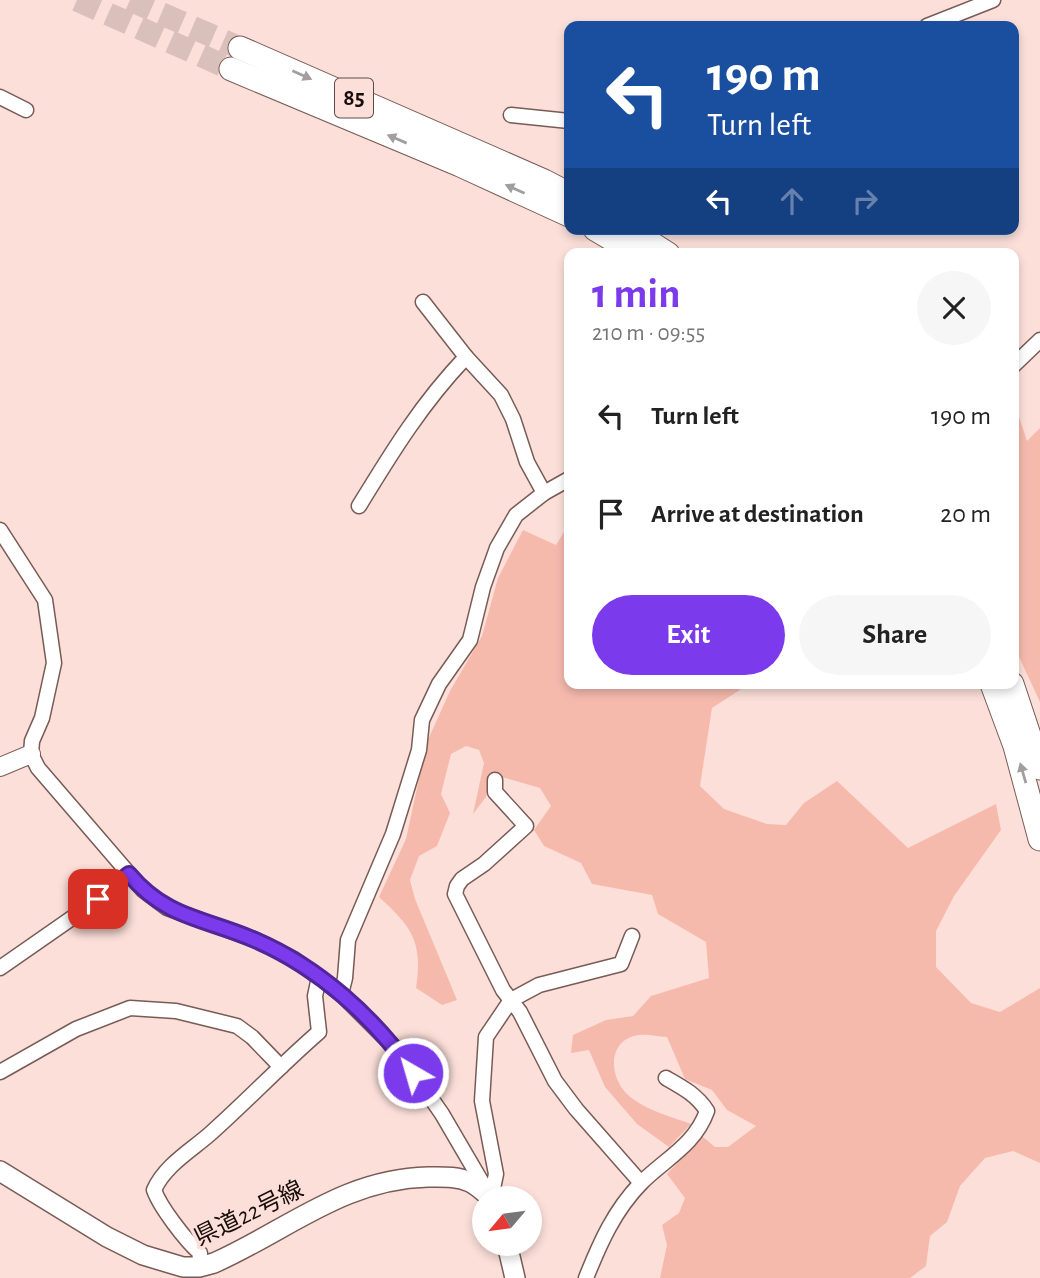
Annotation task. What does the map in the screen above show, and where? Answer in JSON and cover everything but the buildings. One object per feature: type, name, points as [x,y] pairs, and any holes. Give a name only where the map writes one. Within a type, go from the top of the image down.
[{"type":"main road","name":"85","points":[[235,58],[464,156],[544,181],[564,191]]},
{"type":"main road","name":"85","points":[[464,156],[564,212]]},
{"type":"main road","points":[[605,235],[627,248]]},
{"type":"main road","points":[[638,235],[659,248]]},
{"type":"main road","points":[[994,689],[1015,746],[1040,839]]},
{"type":"main road","points":[[1014,689],[1040,768]]},
{"type":"main road","name":"県道22号線","points":[[0,1171],[107,1237],[143,1255],[166,1264],[199,1268],[229,1256],[345,1194],[383,1181],[418,1177],[458,1178],[476,1186]]},
{"type":"main road","points":[[510,1256],[515,1278]]},
{"type":"street","points":[[940,21],[993,0]]},
{"type":"street","points":[[0,97],[26,110]]},
{"type":"street","points":[[511,115],[564,120]]},
{"type":"street","points":[[423,302],[501,395],[513,419],[527,461],[544,493]]},
{"type":"street","points":[[1019,360],[1040,340]]},
{"type":"street","points":[[359,506],[400,439],[436,388],[466,356]]},
{"type":"street","points":[[341,994],[348,940],[393,834],[419,750],[422,720],[439,684],[470,640],[483,587],[497,548],[516,514],[564,482]]},
{"type":"street","points":[[0,530],[45,600],[54,663],[42,718],[32,741],[31,754],[54,788],[143,890],[167,908],[256,940],[294,959],[341,994],[399,1052],[442,1114],[484,1186]]},
{"type":"street","points":[[0,768],[31,754]]},
{"type":"street","points":[[495,780],[495,792],[526,826],[484,864],[462,878],[455,894],[503,990],[520,1012],[555,1081],[641,1183]]},
{"type":"street","points":[[0,968],[82,911],[129,874]]},
{"type":"street","points":[[494,1186],[496,1174],[482,1101],[486,1037],[511,1000],[540,985],[621,964],[632,936]]},
{"type":"street","points":[[199,1268],[200,1254],[184,1240],[157,1198],[154,1190],[158,1180],[318,1032],[316,996],[319,977]]},
{"type":"street","points":[[0,1072],[76,1029],[130,1008],[176,1011],[237,1026],[252,1037],[281,1067]]},
{"type":"street","points":[[586,1278],[613,1218],[641,1183],[694,1137],[707,1111],[689,1092],[666,1078]]},
{"type":"shaded area","points":[[1019,417],[1027,441],[1040,428],[1040,702],[1019,657]]},
{"type":"shaded area","points":[[523,530],[556,545],[564,532],[564,689],[741,689],[712,708],[700,786],[724,809],[767,824],[786,825],[804,803],[837,781],[908,848],[996,804],[1001,830],[954,896],[936,931],[936,967],[971,1003],[1000,1012],[1040,988],[1040,1163],[1013,1151],[985,1158],[960,1186],[947,1222],[930,1236],[926,1266],[910,1278],[660,1278],[667,1245],[662,1225],[679,1213],[685,1198],[667,1174],[702,1136],[715,1147],[728,1147],[756,1126],[727,1110],[712,1090],[685,1079],[667,1037],[639,1035],[629,1038],[621,1043],[614,1059],[614,1068],[621,1086],[641,1104],[691,1124],[669,1147],[637,1124],[605,1087],[589,1050],[571,1053],[573,1035],[606,1020],[633,1016],[651,996],[709,978],[706,942],[658,914],[652,895],[592,884],[581,863],[544,846],[534,830],[551,806],[540,788],[502,777],[490,777],[486,797],[473,814],[484,763],[479,750],[466,746],[451,754],[441,794],[450,813],[437,846],[419,856],[410,880],[415,899],[457,1000],[442,1005],[416,988],[418,959],[412,936],[400,917],[379,897],[406,839],[427,742],[450,691],[482,636],[498,578]]},
{"type":"tunnel","points":[[77,0],[231,69]]},
{"type":"tunnel","points":[[130,0],[240,48]]},
{"type":"route","points":[[98,899],[129,874],[143,890],[167,908],[256,940],[294,959],[341,994],[399,1052],[413,1073]]}]
